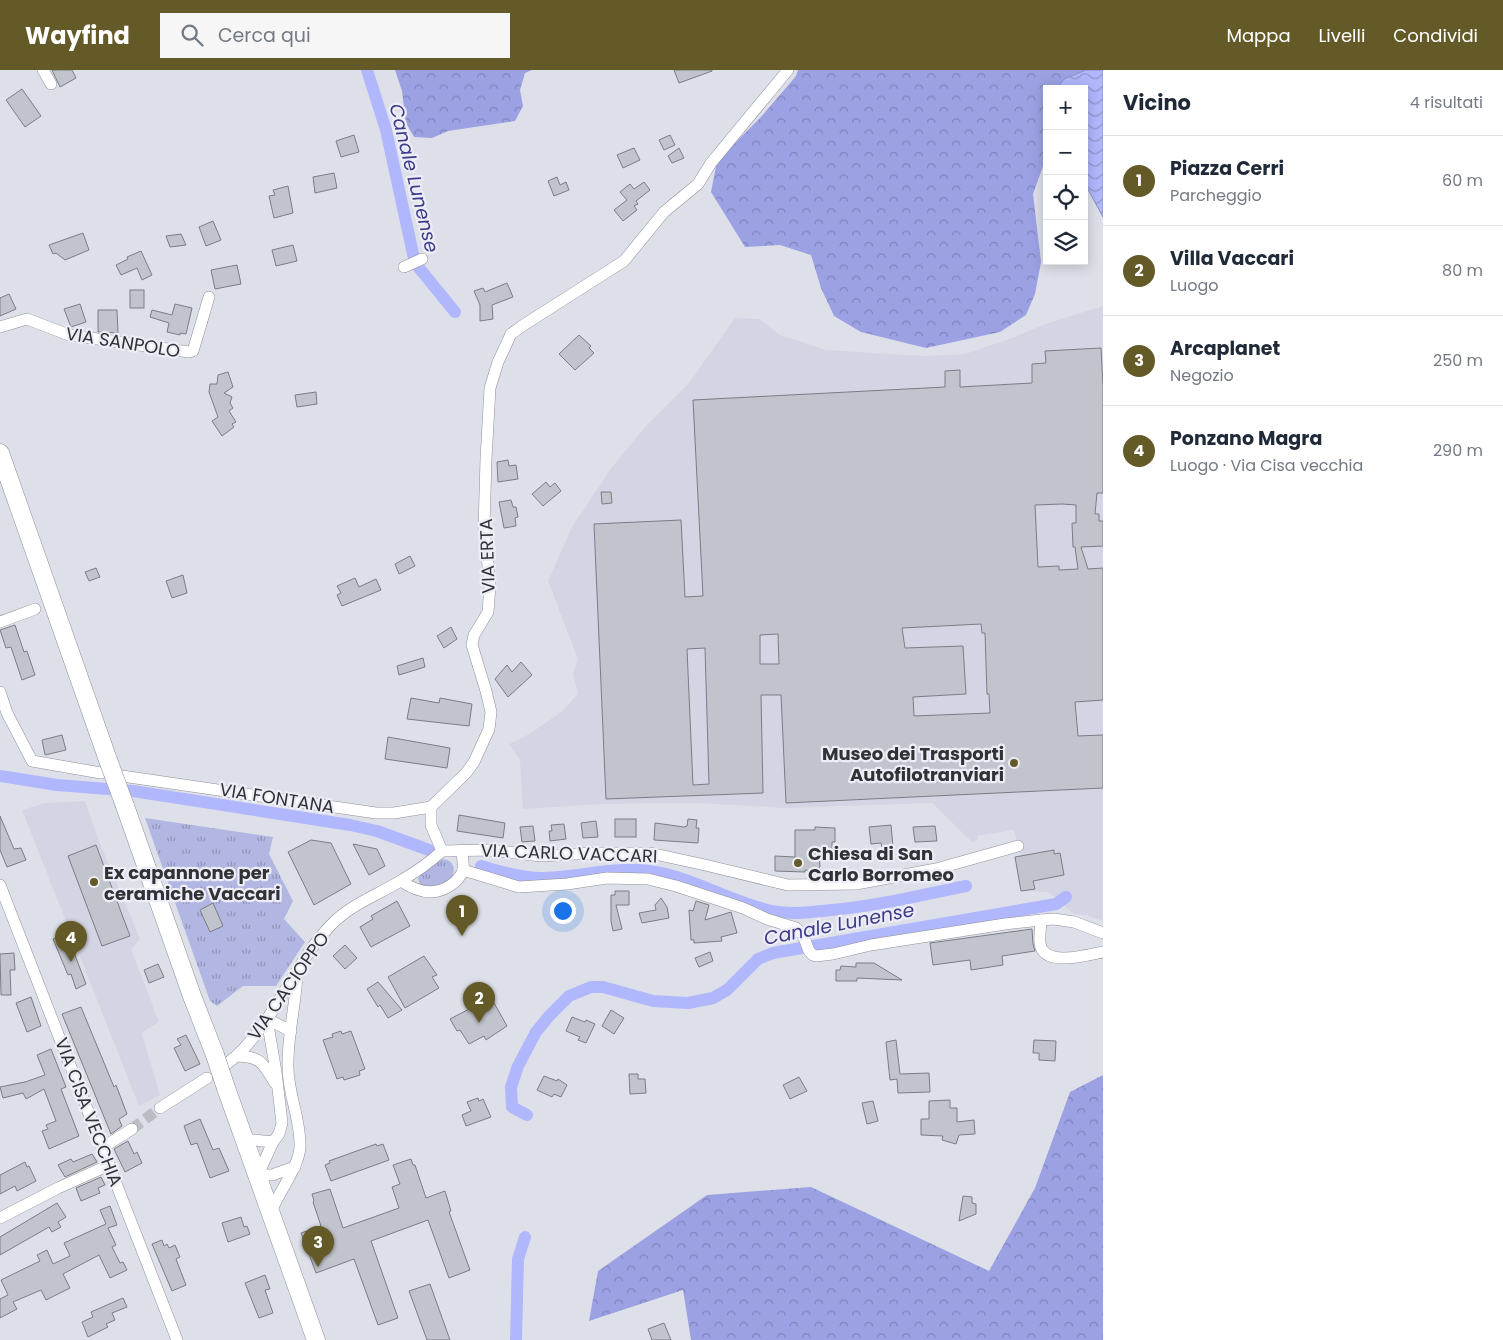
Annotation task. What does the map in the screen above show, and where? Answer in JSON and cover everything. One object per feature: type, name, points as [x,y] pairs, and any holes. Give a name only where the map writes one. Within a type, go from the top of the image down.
[{"type":"main road","points":[[0,453],[105,766],[125,806],[192,996],[227,1058],[226,1088],[316,1340]]},
{"type":"street","points":[[43,70],[51,84]]},
{"type":"street","name":"VIA ERTA","points":[[432,807],[474,762],[489,729],[491,712],[472,645],[474,636],[488,612],[490,585],[484,528],[486,459],[490,388],[498,362],[512,334],[624,261],[664,212],[698,184],[711,163],[788,70]]},
{"type":"street","points":[[404,267],[422,259]]},
{"type":"street","name":"VIA SANPOLO","points":[[0,327],[27,319],[69,336],[189,352],[193,351],[209,297]]},
{"type":"street","points":[[0,622],[35,609]]},
{"type":"street","points":[[0,692],[7,713],[32,761],[105,766]]},
{"type":"street","name":"VIA FONTANA","points":[[122,776],[376,813],[394,813],[432,807]]},
{"type":"street","points":[[432,807],[430,825],[442,851],[401,881],[412,888],[438,892],[458,879],[463,870],[462,850]]},
{"type":"street","name":"VIA CARLO VACCARI","points":[[442,851],[490,850],[541,856],[594,853],[650,854],[702,864],[788,885],[856,884],[936,869],[1018,846]]},
{"type":"street","points":[[463,870],[519,887],[567,884],[608,878],[648,879],[743,908],[767,919],[790,925],[799,930],[804,937],[809,951],[813,955],[822,956],[871,945],[1041,920],[1074,922],[1103,933]]},
{"type":"street","name":"VIA CACIOPPO","points":[[227,1058],[254,1038],[322,934],[340,915],[401,881]]},
{"type":"street","name":"VIA CISA VECCHIA","points":[[0,885],[5,915],[109,1165],[177,1340]]},
{"type":"street","points":[[1041,920],[1040,944],[1045,953],[1051,956],[1067,958],[1103,952]]},
{"type":"street","points":[[271,1212],[295,1167],[300,1148],[298,1123],[288,1069],[297,971]]},
{"type":"street","points":[[267,1019],[291,1031]]},
{"type":"street","points":[[267,1019],[282,1123],[279,1134],[273,1142],[258,1175],[272,1175],[295,1167]]},
{"type":"street","points":[[227,1058],[257,1058],[263,1064],[277,1087]]},
{"type":"street","points":[[160,1108],[207,1078]]},
{"type":"street","points":[[102,1148],[132,1129]]},
{"type":"street","points":[[244,1139],[273,1142]]},
{"type":"street","points":[[0,1218],[58,1188],[109,1165]]},
{"type":"shaded area","points":[[1103,306],[1103,921],[1086,915],[1074,914],[1048,892],[1021,891],[1015,857],[1021,856],[1014,830],[977,836],[978,840],[972,842],[932,803],[784,808],[697,803],[603,804],[523,809],[520,760],[509,744],[531,733],[561,712],[578,694],[573,674],[578,659],[548,581],[572,527],[612,467],[646,426],[689,383],[735,318],[759,319],[780,335],[826,350],[924,356],[965,354],[1015,337],[1045,324]]},
{"type":"shaded area","points":[[85,801],[99,841],[140,939],[131,949],[159,1022],[142,1034],[160,1095],[139,1106],[22,810],[45,803]]},
{"type":"green space","points":[[395,70],[532,70],[525,73],[520,90],[523,106],[515,121],[448,131],[432,138],[414,137],[406,123],[402,91]]},
{"type":"green space","points":[[798,70],[1086,70],[1064,79],[1060,85],[1043,85],[1043,166],[1033,194],[1041,262],[1035,294],[1026,315],[1000,332],[926,348],[861,332],[834,316],[821,288],[811,255],[780,245],[745,247],[711,192],[717,161],[760,118],[796,76]]},
{"type":"green space","points":[[145,818],[273,837],[269,854],[293,901],[284,919],[305,942],[276,986],[243,986],[217,1006],[210,1001]]},
{"type":"green space","points":[[443,859],[448,860],[453,866],[452,877],[444,885],[425,888],[418,879],[420,875],[428,867]]},
{"type":"green space","points":[[1103,1075],[1103,1340],[691,1340],[683,1290],[589,1321],[598,1271],[707,1195],[811,1187],[989,1271],[1035,1188],[1070,1092]]},
{"type":"water","points":[[1086,70],[1103,70],[1103,217],[1088,189],[1088,85],[1060,85],[1064,79]]},
{"type":"building","points":[[52,70],[72,70],[76,78],[60,87]]},
{"type":"building","points":[[674,70],[712,70],[712,71],[679,83]]},
{"type":"building","points":[[22,89],[41,116],[25,127],[6,100]]},
{"type":"building","points":[[354,135],[359,152],[341,157],[336,141]]},
{"type":"building","points":[[670,135],[675,145],[664,150],[659,140]]},
{"type":"building","points":[[634,148],[640,160],[623,168],[617,155]]},
{"type":"building","points":[[679,148],[684,158],[672,163],[668,156]]},
{"type":"building","points":[[334,173],[337,188],[315,193],[313,177]]},
{"type":"building","points":[[557,177],[560,185],[566,182],[569,190],[554,196],[548,181]]},
{"type":"building","points":[[644,182],[650,190],[636,201],[638,204],[634,206],[637,210],[623,221],[614,210],[627,200],[620,192],[630,184],[634,189]]},
{"type":"building","points":[[288,186],[293,213],[274,218],[269,196],[275,195],[273,190]]},
{"type":"building","points":[[213,221],[221,240],[206,246],[199,227]]},
{"type":"building","points":[[83,233],[89,250],[65,260],[56,253],[53,254],[49,245]]},
{"type":"building","points":[[181,234],[186,245],[170,247],[166,236]]},
{"type":"building","points":[[293,245],[297,261],[276,266],[272,250]]},
{"type":"building","points":[[141,251],[152,275],[142,280],[137,268],[121,275],[116,265],[128,259],[127,257]]},
{"type":"building","points":[[237,265],[241,284],[215,289],[211,270]]},
{"type":"building","points":[[507,283],[513,297],[492,305],[493,319],[480,321],[480,305],[474,291],[483,288],[485,292]]},
{"type":"building","points":[[130,290],[144,290],[144,308],[130,308]]},
{"type":"building","points":[[9,294],[16,309],[0,316],[0,298]]},
{"type":"building","points":[[80,304],[86,322],[71,327],[64,309]]},
{"type":"building","points":[[175,304],[192,308],[186,334],[180,333],[180,335],[167,332],[169,323],[150,317],[152,310],[172,315]]},
{"type":"building","points":[[98,310],[117,310],[118,333],[98,332]]},
{"type":"building","points":[[579,335],[591,346],[589,348],[594,353],[575,370],[559,354]]},
{"type":"building","points":[[1101,348],[1103,493],[1097,493],[1095,514],[1099,514],[1099,521],[1103,521],[1103,546],[1081,547],[1088,569],[1103,568],[1103,700],[1075,702],[1078,736],[1103,735],[1103,788],[786,803],[781,695],[761,695],[763,793],[606,799],[594,524],[681,520],[685,597],[703,596],[693,400],[945,387],[945,371],[960,370],[960,387],[1032,383],[1032,364],[1046,363],[1045,351]],"holes":[[[1035,505],[1076,505],[1076,523],[1072,523],[1073,547],[1075,547],[1078,569],[1059,570],[1059,566],[1038,567]],[[981,624],[982,633],[985,633],[987,694],[989,694],[990,713],[914,716],[913,697],[966,694],[963,646],[905,648],[902,628]],[[778,634],[779,664],[760,664],[760,635]],[[705,648],[709,784],[693,785],[687,649]]]},
{"type":"building","points":[[228,372],[233,387],[224,393],[232,397],[230,403],[233,408],[229,411],[236,422],[232,424],[234,427],[222,436],[212,421],[218,417],[209,392],[210,384],[217,384],[218,375]]},
{"type":"building","points":[[316,392],[317,404],[297,407],[295,395]]},
{"type":"building","points":[[508,460],[509,466],[516,465],[518,479],[498,482],[497,462]]},
{"type":"building","points":[[546,482],[550,487],[555,483],[561,491],[543,506],[532,494]]},
{"type":"building","points":[[601,492],[611,492],[612,503],[602,504]]},
{"type":"building","points":[[511,500],[513,507],[516,507],[518,517],[515,518],[516,526],[504,528],[499,502]]},
{"type":"building","points":[[410,556],[415,566],[399,574],[395,564]]},
{"type":"building","points":[[96,568],[100,577],[89,581],[85,572]]},
{"type":"building","points":[[183,575],[187,593],[172,598],[166,581]]},
{"type":"building","points":[[355,578],[359,587],[376,579],[381,590],[342,606],[337,595],[341,593],[337,586]]},
{"type":"building","points":[[15,625],[24,652],[27,651],[35,675],[22,680],[11,647],[6,648],[0,630]]},
{"type":"building","points":[[451,627],[457,639],[444,648],[437,636]]},
{"type":"building","points":[[423,658],[425,667],[399,675],[397,666]]},
{"type":"building","points":[[521,662],[532,675],[508,697],[495,679],[507,665],[512,672]]},
{"type":"building","points":[[411,698],[439,703],[440,698],[472,704],[469,726],[407,719]]},
{"type":"building","points":[[62,735],[66,750],[45,755],[42,740]]},
{"type":"building","points":[[388,737],[450,748],[447,768],[385,759]]},
{"type":"building","points":[[459,815],[505,823],[503,838],[457,831]]},
{"type":"building","points":[[0,816],[14,849],[21,848],[26,860],[7,867],[0,850]]},
{"type":"building","points":[[615,819],[636,819],[636,837],[615,837]]},
{"type":"building","points":[[688,819],[697,820],[696,828],[699,828],[698,843],[654,840],[655,823],[684,827],[687,826]]},
{"type":"building","points":[[596,821],[598,837],[583,838],[581,823]]},
{"type":"building","points":[[564,824],[566,839],[550,841],[549,831],[552,831],[551,825]]},
{"type":"building","points":[[891,825],[893,846],[882,847],[881,843],[871,844],[869,827]]},
{"type":"building","points":[[533,826],[535,841],[522,842],[520,827]]},
{"type":"building","points":[[935,826],[937,841],[915,842],[913,827]]},
{"type":"building","points":[[815,827],[835,828],[835,842],[832,842],[832,853],[819,854],[820,867],[814,871],[805,870],[805,872],[775,871],[775,856],[795,857],[795,830],[815,830]]},
{"type":"building","points":[[311,840],[331,843],[351,884],[314,905],[288,852]]},
{"type":"building","points":[[353,844],[377,849],[385,866],[369,875]]},
{"type":"building","name":"Ex capannone per ceramiche Vaccari","points":[[96,845],[130,936],[102,946],[68,856]]},
{"type":"building","points":[[1054,850],[1054,854],[1060,853],[1064,875],[1033,881],[1035,889],[1021,891],[1015,857]]},
{"type":"building","points":[[615,891],[629,891],[629,905],[616,905],[622,929],[613,931],[611,895],[615,895]]},
{"type":"building","points":[[661,898],[667,907],[669,918],[642,923],[639,913],[656,910],[655,905]]},
{"type":"building","points":[[397,901],[410,926],[371,947],[360,927],[373,919],[371,916]]},
{"type":"building","points":[[696,901],[709,905],[705,920],[731,912],[737,933],[721,937],[722,941],[694,943],[694,940],[691,940],[689,910],[693,911]]},
{"type":"building","points":[[213,903],[223,926],[210,932],[200,910]]},
{"type":"building","points":[[1032,929],[1035,951],[1002,956],[1003,965],[971,970],[970,960],[933,965],[930,943]]},
{"type":"building","points":[[63,935],[70,951],[73,950],[86,984],[76,989],[71,974],[68,975],[53,939]]},
{"type":"building","points":[[345,945],[357,958],[345,969],[333,956]]},
{"type":"building","points":[[710,952],[713,961],[699,967],[695,958]]},
{"type":"building","points":[[14,953],[15,970],[10,970],[11,995],[1,995],[0,954]]},
{"type":"building","points":[[424,956],[437,975],[432,977],[439,988],[405,1008],[388,977]]},
{"type":"building","points":[[856,963],[874,963],[902,980],[857,978],[857,981],[836,981],[836,970],[840,970],[841,966],[856,967]]},
{"type":"building","points":[[158,964],[164,977],[149,983],[144,970]]},
{"type":"building","points":[[378,982],[402,1010],[388,1018],[380,1005],[378,1007],[367,989]]},
{"type":"building","points":[[489,994],[507,1026],[486,1040],[484,1036],[469,1044],[460,1030],[457,1031],[450,1019],[477,1005],[476,1001]]},
{"type":"building","points":[[31,997],[41,1026],[27,1032],[16,1003]]},
{"type":"building","points":[[81,1007],[127,1114],[119,1119],[122,1126],[111,1134],[62,1014]]},
{"type":"building","points":[[611,1010],[624,1018],[614,1034],[602,1026]]},
{"type":"building","points":[[572,1017],[595,1024],[586,1043],[578,1040],[580,1037],[566,1031]]},
{"type":"building","points":[[341,1031],[342,1034],[351,1031],[365,1069],[359,1071],[360,1075],[344,1080],[343,1077],[337,1079],[323,1040],[333,1037],[332,1034]]},
{"type":"building","points":[[186,1035],[200,1064],[185,1071],[174,1048],[181,1045],[177,1039]]},
{"type":"building","points":[[896,1040],[900,1074],[929,1073],[930,1092],[898,1093],[897,1079],[890,1080],[886,1042]]},
{"type":"building","points":[[1034,1040],[1056,1041],[1055,1061],[1039,1060],[1039,1053],[1033,1053]]},
{"type":"building","points":[[51,1049],[66,1087],[61,1089],[79,1136],[49,1149],[42,1131],[48,1129],[46,1125],[56,1121],[44,1089],[26,1099],[23,1093],[3,1098],[0,1087],[25,1082],[45,1075],[37,1055]]},
{"type":"building","points":[[629,1074],[638,1074],[638,1079],[645,1079],[646,1093],[630,1094]]},
{"type":"building","points":[[544,1076],[557,1081],[558,1079],[567,1085],[561,1097],[554,1094],[552,1097],[537,1090]]},
{"type":"building","points":[[799,1077],[807,1091],[790,1099],[783,1085]]},
{"type":"building","points":[[478,1098],[479,1101],[483,1099],[491,1117],[466,1126],[462,1115],[471,1111],[467,1102]]},
{"type":"building","points":[[950,1100],[950,1108],[957,1108],[957,1122],[974,1120],[975,1134],[959,1135],[956,1144],[942,1140],[943,1136],[921,1135],[921,1119],[929,1119],[929,1101]]},
{"type":"building","points":[[873,1101],[878,1121],[867,1124],[862,1103]]},
{"type":"building","points":[[200,1119],[213,1150],[219,1148],[229,1171],[210,1178],[197,1143],[191,1145],[184,1126]]},
{"type":"building","points":[[128,1141],[134,1154],[137,1152],[142,1163],[125,1172],[114,1149]]},
{"type":"building","points":[[376,1144],[377,1146],[383,1144],[389,1160],[331,1181],[325,1165],[330,1163],[329,1161]]},
{"type":"building","points":[[92,1154],[97,1162],[65,1177],[58,1165],[71,1159],[73,1162]]},
{"type":"building","points":[[411,1159],[413,1165],[415,1165],[426,1198],[445,1191],[451,1211],[449,1212],[470,1270],[449,1278],[428,1220],[371,1241],[398,1318],[378,1325],[354,1259],[316,1273],[301,1233],[321,1226],[312,1194],[330,1189],[343,1228],[399,1208],[392,1187],[400,1184],[393,1165]]},
{"type":"building","points":[[25,1162],[36,1181],[17,1191],[15,1186],[0,1194],[0,1175]]},
{"type":"building","points":[[101,1177],[105,1185],[98,1188],[100,1193],[81,1201],[76,1188]]},
{"type":"building","points":[[963,1196],[972,1197],[972,1203],[976,1204],[976,1214],[959,1221]]},
{"type":"building","points":[[57,1203],[66,1217],[58,1222],[61,1227],[52,1232],[49,1227],[0,1255],[0,1237]]},
{"type":"building","points":[[110,1206],[117,1225],[108,1228],[116,1245],[112,1247],[120,1263],[123,1262],[127,1270],[110,1278],[99,1255],[63,1274],[70,1288],[46,1300],[41,1290],[13,1302],[17,1309],[0,1318],[0,1299],[8,1295],[1,1280],[40,1261],[37,1255],[47,1250],[53,1264],[70,1256],[64,1243],[106,1224],[100,1210]]},
{"type":"building","points":[[241,1217],[244,1227],[247,1226],[250,1234],[228,1242],[222,1223]]},
{"type":"building","points":[[162,1240],[164,1246],[167,1244],[169,1248],[175,1245],[180,1257],[176,1259],[186,1285],[172,1291],[152,1244]]},
{"type":"building","points":[[265,1275],[270,1289],[265,1290],[273,1313],[259,1318],[245,1283]]},
{"type":"building","points":[[430,1284],[450,1340],[427,1340],[409,1291]]},
{"type":"building","points":[[123,1298],[127,1307],[112,1313],[115,1320],[106,1324],[108,1327],[88,1337],[82,1322],[93,1317],[91,1312]]},
{"type":"building","points":[[664,1323],[671,1340],[652,1340],[648,1329]]},
{"type":"waterway","name":"Canale Lunense","points":[[367,70],[386,130],[415,263],[455,312]]},
{"type":"waterway","points":[[0,776],[57,785],[133,791],[350,825],[377,831],[429,850]]},
{"type":"waterway","points":[[481,866],[510,874],[540,878],[623,870],[650,871],[696,884],[756,907],[787,913],[866,906],[966,886]]},
{"type":"waterway","name":"Canale Lunense","points":[[527,1115],[512,1107],[511,1087],[518,1066],[536,1032],[550,1015],[569,996],[591,987],[603,987],[653,1001],[688,1003],[713,998],[727,990],[758,959],[773,953],[1056,904],[1066,897]]},
{"type":"waterway","name":"Canale Lunense","points":[[516,1340],[518,1259],[525,1237]]},
{"type":"tunnel","points":[[132,1129],[160,1108]]},
{"type":"place","name":"Museo dei Trasporti Autofilotranviari","points":[[1014,763]]},
{"type":"place","name":"Chiesa di San Carlo Borromeo","points":[[798,863]]},
{"type":"place","name":"Ex capannone per ceramiche Vaccari","points":[[94,882]]},
{"type":"place","name":"Piazza Cerri","points":[[462,936]]},
{"type":"place","name":"Ponzano Magra","points":[[71,962]]},
{"type":"place","name":"Villa Vaccari","points":[[479,1023]]},
{"type":"place","name":"Arcaplanet","points":[[318,1267]]}]
